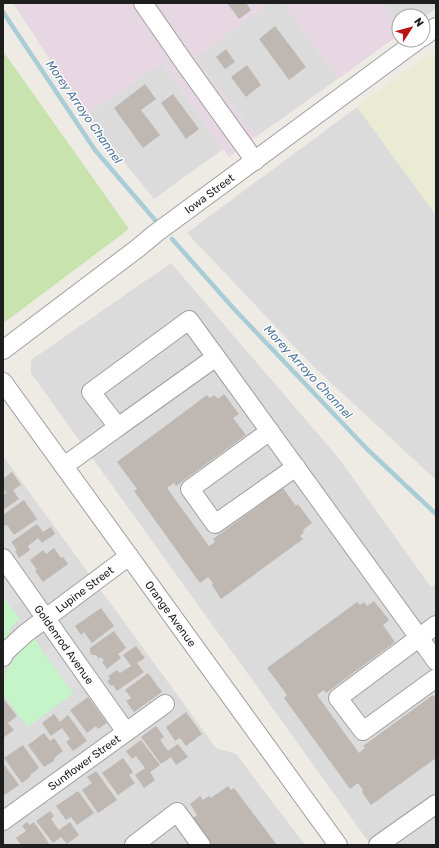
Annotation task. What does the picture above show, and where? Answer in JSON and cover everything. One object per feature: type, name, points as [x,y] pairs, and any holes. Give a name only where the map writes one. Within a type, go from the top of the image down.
[{"type":"street","points":[[144,3],[186,65],[255,161]]},
{"type":"street","name":"Iowa Street","points":[[3,350],[156,233],[407,48]]},
{"type":"street","points":[[118,427],[91,392],[190,320],[436,661]]},
{"type":"street","points":[[64,466],[216,356]]},
{"type":"street","name":"Orange Avenue","points":[[3,382],[338,845]]},
{"type":"street","points":[[270,431],[190,489],[215,524],[296,467]]},
{"type":"street","name":"Lupine Street","points":[[4,655],[26,633],[129,556]]},
{"type":"street","name":"Goldenrod Avenue","points":[[3,558],[126,732]]},
{"type":"street","points":[[436,625],[338,698],[363,731],[436,678]]},
{"type":"street","name":"Sunflower Street","points":[[3,821],[165,704]]},
{"type":"street","points":[[378,845],[436,804]]},
{"type":"street","points":[[134,845],[177,812],[201,845]]},
{"type":"shaded area","points":[[13,3],[269,3],[195,58],[257,136],[229,157],[162,63],[86,115]]},
{"type":"shaded area","points":[[269,3],[283,3],[338,79],[257,136],[195,58]]},
{"type":"shaded area","points":[[283,3],[383,3],[391,13],[391,41],[338,79]]},
{"type":"shaded area","points":[[383,3],[436,3],[436,8],[431,12],[431,8],[391,8],[391,13]]},
{"type":"shaded area","points":[[162,63],[223,149],[154,199],[86,115]]},
{"type":"shaded area","points":[[357,107],[436,215],[436,480],[315,368],[187,233]]},
{"type":"shaded area","points":[[171,263],[338,457],[431,587],[436,584],[436,845],[371,845],[31,373],[31,360]]},
{"type":"shaded area","points":[[3,456],[216,748],[236,754],[305,845],[3,845]]},
{"type":"shaded area","points":[[3,576],[22,602],[12,608],[3,596]]},
{"type":"shaded area","points":[[53,645],[81,684],[72,691],[43,652]]},
{"type":"green space","points":[[436,50],[436,215],[357,107]]},
{"type":"green space","points":[[3,51],[129,229],[5,322],[3,321]]},
{"type":"green space","points":[[3,596],[20,619],[9,629],[11,633],[3,642]]},
{"type":"green space","points":[[33,637],[73,694],[27,727],[3,694],[3,679],[9,666]]},
{"type":"building","points":[[227,3],[246,3],[251,10],[239,19]]},
{"type":"building","points":[[275,26],[306,67],[289,80],[259,39]]},
{"type":"building","points":[[226,49],[235,62],[225,69],[216,57]]},
{"type":"building","points":[[247,65],[261,85],[246,97],[231,77]]},
{"type":"building","points":[[145,84],[156,99],[141,110],[160,135],[143,148],[114,108]]},
{"type":"building","points":[[173,94],[199,129],[186,139],[161,103]]},
{"type":"building","points":[[224,394],[239,414],[233,418],[246,435],[176,486],[174,483],[167,488],[209,546],[215,542],[213,539],[283,488],[296,506],[298,504],[312,523],[303,530],[304,532],[300,536],[303,539],[221,599],[212,585],[213,583],[208,577],[200,583],[134,491],[137,489],[117,462],[207,395],[210,398],[214,395],[218,399]]},
{"type":"building","points":[[12,472],[21,485],[13,490],[19,499],[3,510],[3,495],[6,493],[3,488],[3,479]]},
{"type":"building","points":[[24,500],[37,519],[14,535],[7,525],[5,526],[3,524],[3,515]]},
{"type":"building","points":[[37,524],[43,532],[51,527],[55,534],[42,543],[38,538],[28,546],[30,550],[19,558],[15,551],[17,550],[11,542]]},
{"type":"building","points":[[54,548],[61,558],[63,557],[68,564],[43,582],[35,571],[37,570],[30,560],[43,550],[46,554]]},
{"type":"building","points":[[374,601],[389,620],[383,625],[395,642],[326,693],[324,690],[317,695],[359,753],[365,748],[363,746],[433,695],[436,699],[436,758],[371,805],[358,783],[350,789],[284,698],[287,695],[267,668],[357,602],[360,605],[364,602],[367,606]]},
{"type":"building","points":[[101,608],[114,626],[92,643],[84,632],[81,635],[75,626]]},
{"type":"building","points":[[114,631],[126,648],[118,654],[121,658],[107,669],[102,662],[104,661],[101,657],[99,659],[96,655],[92,655],[90,648]]},
{"type":"building","points":[[136,646],[145,658],[137,663],[144,672],[117,691],[113,685],[111,686],[107,681],[110,679],[108,676],[117,670],[120,673],[131,666],[123,655]]},
{"type":"building","points":[[148,673],[162,692],[134,712],[126,701],[131,698],[125,690]]},
{"type":"building","points":[[88,697],[107,723],[98,729],[96,726],[87,733],[70,710]]},
{"type":"building","points":[[3,698],[17,716],[8,723],[14,730],[3,738]]},
{"type":"building","points":[[186,712],[202,734],[186,746],[180,738],[175,741],[166,727]]},
{"type":"building","points":[[54,714],[60,722],[68,715],[87,741],[73,751],[66,742],[70,739],[62,728],[51,736],[42,723]]},
{"type":"building","points":[[156,726],[164,737],[160,740],[168,751],[178,744],[188,757],[176,765],[171,757],[161,764],[141,737]]},
{"type":"building","points":[[44,733],[50,741],[54,738],[63,751],[54,758],[55,760],[44,767],[28,745]]},
{"type":"building","points":[[141,740],[160,765],[150,772],[155,780],[144,788],[135,775],[145,768],[136,756],[132,759],[126,751]]},
{"type":"building","points":[[23,745],[39,768],[22,783],[4,758]]},
{"type":"building","points":[[123,758],[133,772],[129,775],[135,783],[118,795],[102,773]]},
{"type":"building","points":[[3,763],[19,785],[3,796]]},
{"type":"building","points":[[96,771],[117,800],[98,813],[82,790],[92,783],[87,777]]},
{"type":"building","points":[[228,786],[231,790],[234,788],[277,845],[209,845],[194,824],[196,823],[193,818],[197,815],[190,804],[200,796],[203,800],[209,796],[211,798]]},
{"type":"building","points":[[78,791],[94,813],[77,825],[71,817],[66,820],[56,806]]},
{"type":"building","points":[[50,811],[54,816],[51,819],[59,830],[70,822],[79,835],[67,844],[61,837],[53,843],[36,821]]},
{"type":"building","points":[[27,822],[30,825],[34,822],[50,845],[21,845],[16,838],[26,831],[22,826]]},
{"type":"waterway","name":"Morey Arroyo Channel","points":[[3,12],[95,150],[155,220]]},
{"type":"waterway","name":"Morey Arroyo Channel","points":[[172,239],[235,310],[368,450],[436,514]]}]
